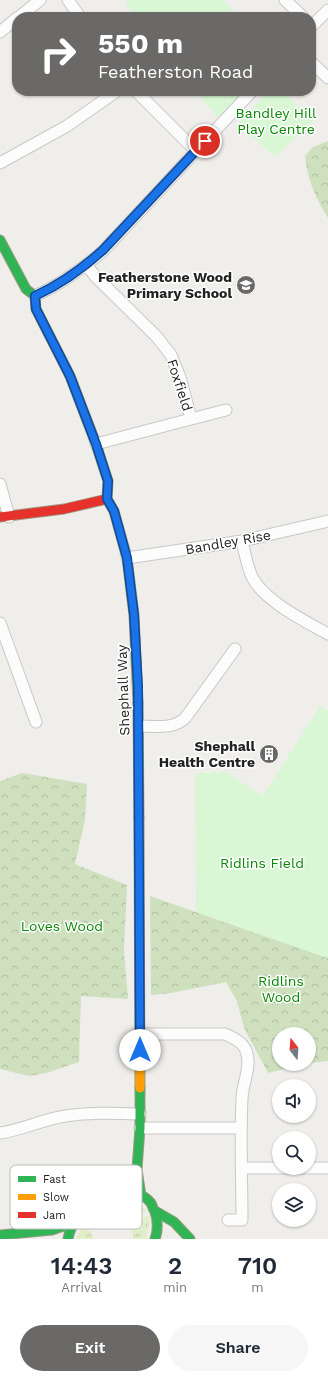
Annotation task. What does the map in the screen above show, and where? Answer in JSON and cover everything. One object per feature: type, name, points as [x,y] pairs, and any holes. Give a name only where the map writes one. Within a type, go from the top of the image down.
[{"type":"main road","name":"Shephall Way","points":[[1,244],[26,289],[35,296],[36,309],[67,370],[96,444],[108,481],[107,499],[114,511],[127,558],[134,615],[139,726],[140,1152],[138,1165]]},
{"type":"main road","points":[[4,517],[64,509],[107,499]]},
{"type":"main road","points":[[142,1197],[151,1204],[155,1210],[157,1228],[154,1239]]},
{"type":"main road","points":[[155,1210],[167,1216],[184,1231],[190,1239]]},
{"type":"main road","points":[[0,1235],[55,1229]]},
{"type":"main road","points":[[68,1239],[72,1229]]},
{"type":"street","points":[[25,12],[40,0]]},
{"type":"street","points":[[68,0],[76,12]]},
{"type":"street","points":[[285,0],[298,12]]},
{"type":"street","points":[[316,22],[328,10]]},
{"type":"street","points":[[0,32],[12,23]]},
{"type":"street","points":[[316,67],[328,78]]},
{"type":"street","points":[[0,163],[67,126],[110,96]]},
{"type":"street","points":[[141,96],[196,151]]},
{"type":"street","points":[[35,296],[63,282],[103,250],[247,96]]},
{"type":"street","name":"Foxfield","points":[[86,265],[168,350],[176,366],[191,419]]},
{"type":"street","name":"Foxfield","points":[[96,444],[226,410]]},
{"type":"street","points":[[0,484],[4,517]]},
{"type":"street","name":"Bandley Rise","points":[[127,558],[242,542],[328,521]]},
{"type":"street","points":[[242,542],[252,577],[263,593],[292,613],[328,634]]},
{"type":"street","points":[[0,623],[36,722]]},
{"type":"street","points":[[139,726],[173,726],[180,723],[186,717],[235,649]]},
{"type":"street","points":[[140,1034],[219,1034],[231,1036],[241,1043],[246,1049],[248,1055],[242,1094],[242,1220],[228,1220]]},
{"type":"street","points":[[0,1133],[12,1131],[58,1117],[76,1114],[140,1114]]},
{"type":"street","points":[[140,1128],[242,1128]]},
{"type":"street","points":[[242,1168],[272,1168]]},
{"type":"street","points":[[316,1168],[328,1168]]},
{"type":"green space","points":[[125,0],[224,0],[235,12],[131,12]]},
{"type":"green space","points":[[199,96],[239,96],[218,118]]},
{"type":"green space","name":"Bandley Hill Play Centre","points":[[264,96],[288,96],[314,120],[275,157],[238,124]]},
{"type":"green space","points":[[328,141],[328,218],[313,188],[308,173],[305,156],[313,147]]},
{"type":"green space","name":"Ridlins Field","points":[[320,706],[328,711],[328,958],[196,912],[195,773],[226,772],[263,796]]},
{"type":"green space","name":"Loves Wood","points":[[22,773],[87,784],[85,820],[75,864],[127,885],[124,950],[128,999],[81,996],[79,1062],[46,1073],[29,1076],[0,1069],[0,781]]},
{"type":"green space","name":"Ridlins Wood","points":[[150,896],[328,958],[328,1061],[316,1062],[316,1027],[272,1027],[272,1071],[276,1071],[268,1073],[244,1028],[237,1001],[226,982],[171,993],[151,995]]},
{"type":"green space","points":[[142,1207],[147,1211],[142,1214]]},
{"type":"green space","points":[[149,1215],[150,1220],[146,1239],[134,1239],[131,1229],[142,1229],[142,1219]]},
{"type":"green space","points":[[81,1229],[86,1229],[91,1232],[93,1239],[76,1239]]},
{"type":"traffic: fast","points":[[0,240],[26,289],[35,296],[36,309],[70,376],[96,444],[108,481],[107,499],[114,511],[127,558],[134,615],[138,703]]},
{"type":"traffic: fast","points":[[137,1165],[140,1128],[140,1088]]},
{"type":"traffic: fast","points":[[142,1197],[151,1203],[156,1215],[157,1233],[155,1239]]},
{"type":"traffic: fast","points":[[155,1211],[174,1222],[190,1239]]},
{"type":"traffic: fast","points":[[0,1235],[55,1229]]},
{"type":"traffic: fast","points":[[68,1239],[71,1229]]},
{"type":"traffic: slow","points":[[139,817],[140,1088]]},
{"type":"traffic: jam","points":[[0,517],[64,509],[107,499]]},
{"type":"traffic: jam","points":[[138,703],[139,817]]},
{"type":"place","name":"Featherstone Wood Primary School","points":[[246,285]]},
{"type":"place","name":"Shephall Health Centre","points":[[269,754]]},
{"type":"route","points":[[140,1050],[138,687],[134,615],[127,558],[119,524],[107,499],[108,481],[96,444],[70,376],[36,309],[35,296],[63,282],[103,250],[205,141]]}]
